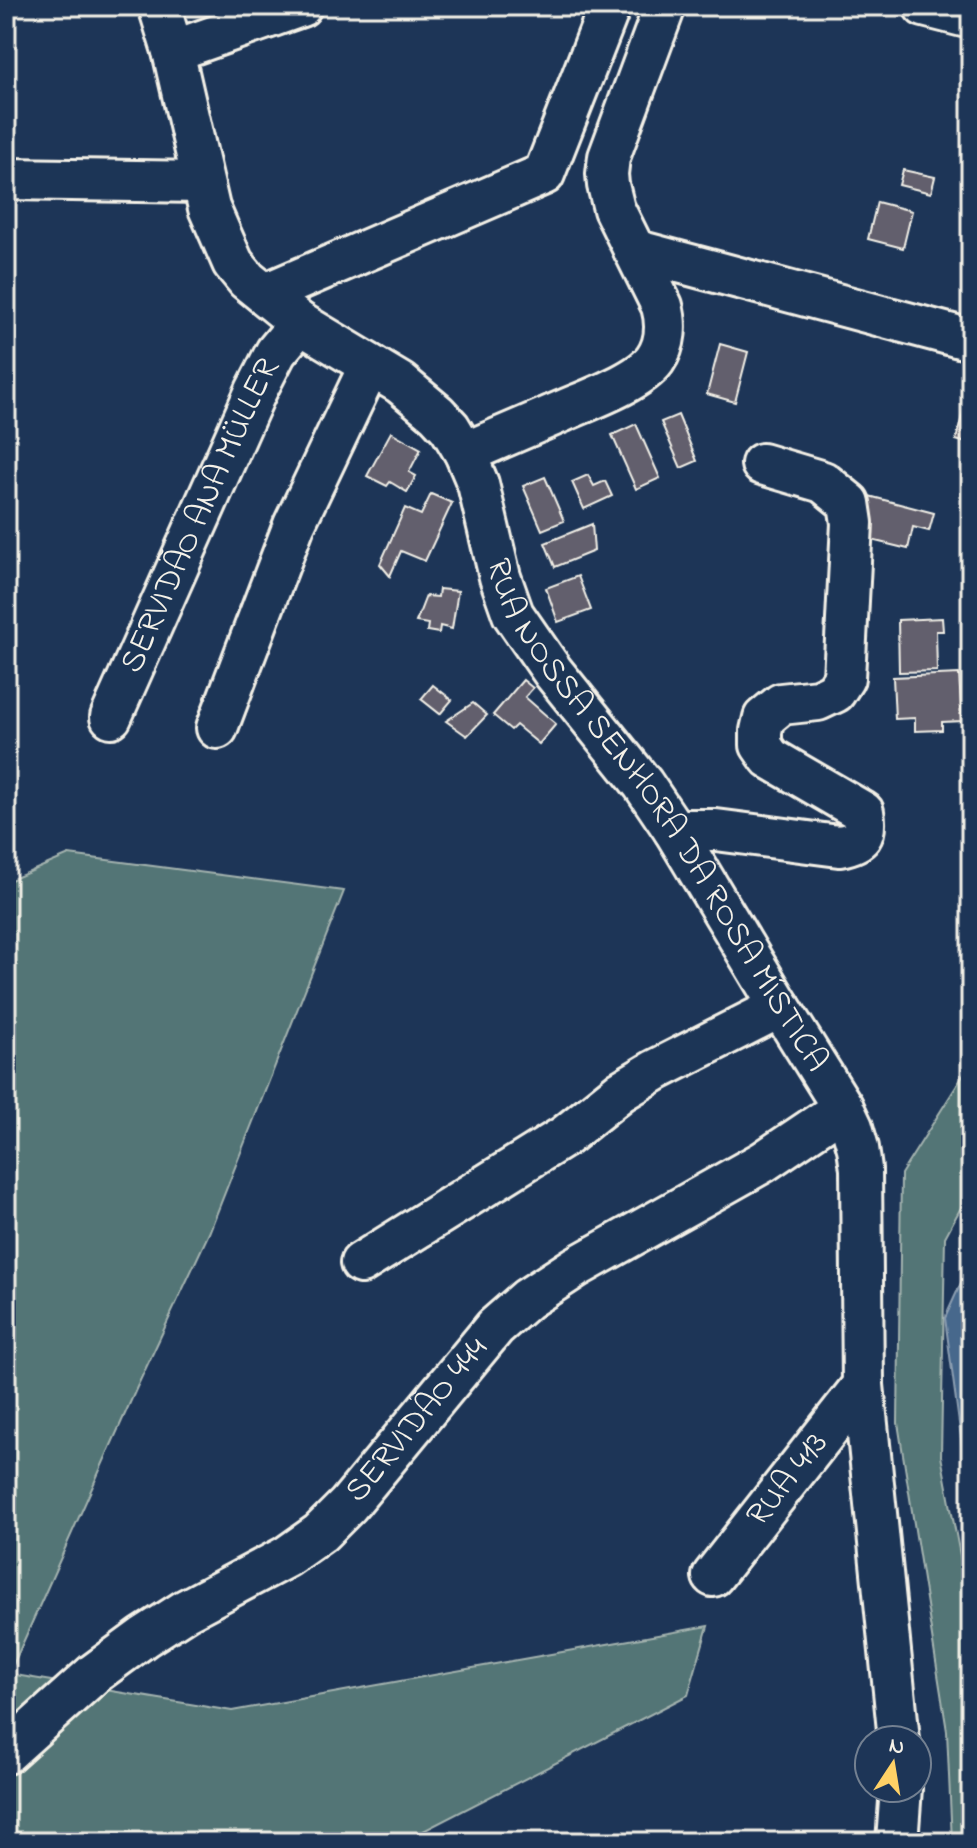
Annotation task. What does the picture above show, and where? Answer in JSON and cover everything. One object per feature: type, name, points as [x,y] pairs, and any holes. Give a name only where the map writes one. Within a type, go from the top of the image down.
[{"type":"street","name":"RUA NOSSA SENHORA DA ROSA MÍSTICA","points":[[159,6],[173,51],[209,208],[233,263],[247,280],[300,323],[400,383],[450,428],[478,484],[500,577],[513,614],[553,672],[643,784],[674,830],[852,1127],[861,1169],[863,1385],[897,1724]]},
{"type":"street","points":[[173,51],[301,6]]},
{"type":"street","points":[[265,294],[544,174],[610,6]]},
{"type":"street","points":[[465,453],[607,392],[640,373],[655,360],[665,335],[664,315],[614,209],[608,185],[608,166],[665,6]]},
{"type":"street","points":[[924,6],[971,18]]},
{"type":"street","points":[[6,179],[202,182]]},
{"type":"street","points":[[634,250],[971,340]]},
{"type":"street","name":"SERVIDÃO ANA MÜLLER","points":[[111,717],[256,391],[276,352],[300,323]]},
{"type":"street","points":[[217,728],[294,525],[370,365]]},
{"type":"street","points":[[674,830],[716,830],[839,846],[854,843],[863,835],[863,812],[770,758],[761,745],[764,718],[781,704],[818,700],[835,692],[844,678],[852,523],[849,503],[823,482],[762,464]]},
{"type":"street","points":[[361,1263],[565,1136],[621,1091],[780,1007]]},
{"type":"street","name":"SERVIDÃO 444","points":[[6,1753],[95,1673],[144,1637],[186,1610],[286,1557],[320,1533],[348,1505],[495,1327],[527,1299],[576,1267],[763,1162],[843,1108]]},
{"type":"street","name":"RUA 413","points":[[713,1576],[863,1385]]},
{"type":"street","points":[[897,1842],[900,1804]]},
{"type":"green space","points":[[69,855],[344,891],[209,1233],[9,1674],[232,1711],[708,1626],[688,1695],[402,1842],[6,1842],[6,882]]},
{"type":"green space","points":[[971,1063],[971,1189],[945,1237],[941,1456],[971,1613],[971,1842],[952,1842],[947,1731],[898,1423],[901,1174]]},
{"type":"water","points":[[971,1261],[971,1492],[966,1476],[945,1318]]},
{"type":"building","points":[[903,170],[935,177],[931,193],[899,185]]},
{"type":"building","points":[[877,202],[912,211],[903,248],[868,239]]},
{"type":"building","points":[[720,344],[748,352],[735,402],[707,394]]},
{"type":"building","points":[[969,388],[971,449],[968,449],[970,444],[956,440]]},
{"type":"building","points":[[678,415],[697,461],[681,468],[661,422]]},
{"type":"building","points":[[636,424],[660,478],[636,489],[612,435]]},
{"type":"building","points":[[391,432],[421,449],[409,472],[416,476],[407,492],[390,482],[387,486],[367,476]]},
{"type":"building","points":[[588,475],[594,486],[605,481],[612,496],[584,509],[572,482]]},
{"type":"building","points":[[545,477],[564,521],[542,530],[523,486]]},
{"type":"building","points":[[431,494],[452,503],[425,561],[401,551],[390,576],[380,564],[405,508],[421,515]]},
{"type":"building","points":[[869,496],[934,513],[929,531],[913,527],[908,549],[859,537]]},
{"type":"building","points":[[592,524],[594,551],[555,567],[545,543]]},
{"type":"building","points":[[578,576],[591,610],[558,622],[546,588]]},
{"type":"building","points":[[439,589],[458,591],[452,629],[440,626],[439,633],[427,631],[428,624],[416,622],[426,596],[438,597]]},
{"type":"building","points":[[942,618],[943,631],[936,631],[937,671],[899,672],[898,620]]},
{"type":"building","points":[[959,674],[962,721],[942,722],[942,730],[915,731],[915,718],[895,719],[893,677]]},
{"type":"building","points":[[523,680],[533,688],[525,697],[556,724],[539,744],[516,725],[511,730],[493,715]]},
{"type":"building","points":[[433,685],[452,700],[440,714],[421,699]]},
{"type":"building","points":[[473,703],[487,715],[467,736],[446,721]]}]
